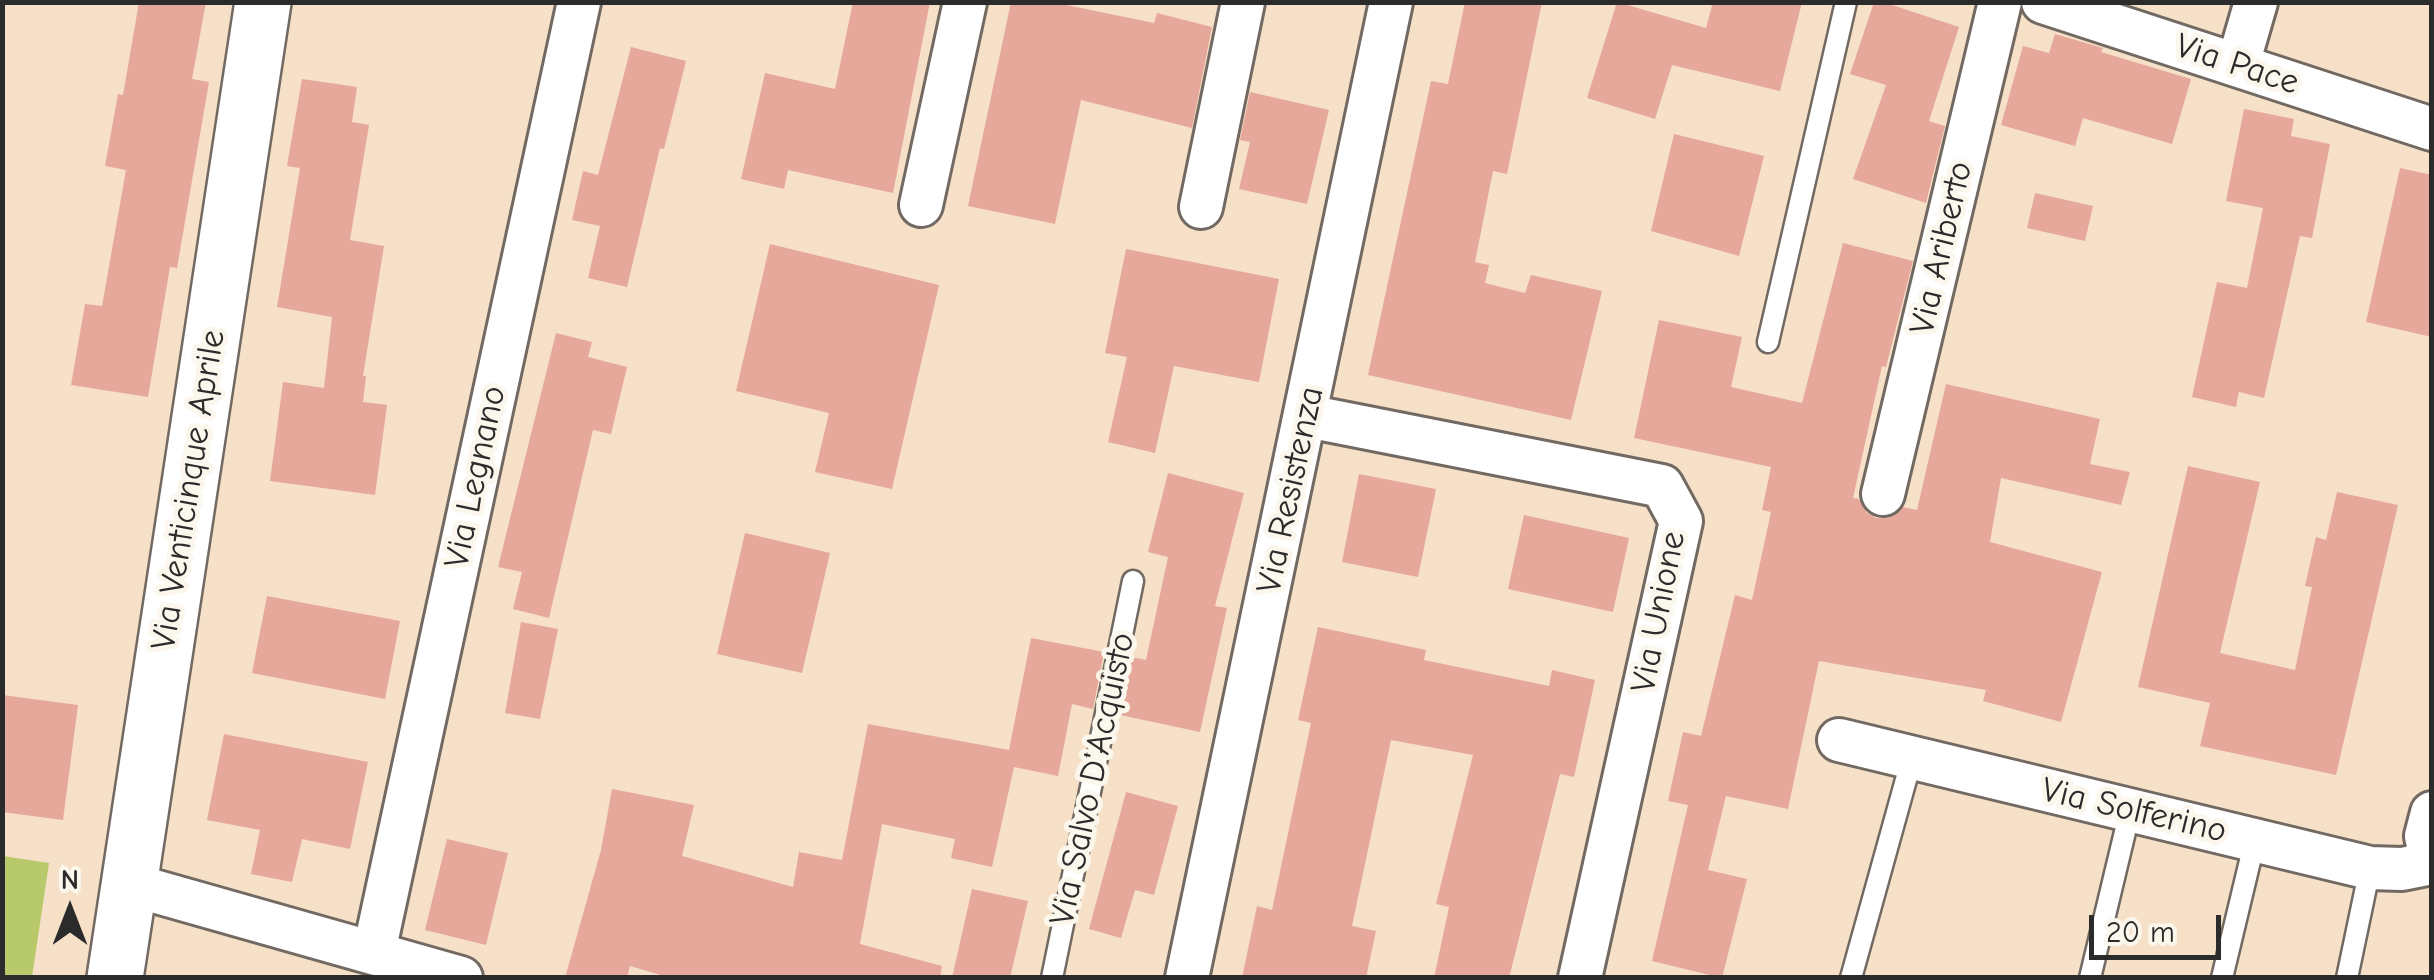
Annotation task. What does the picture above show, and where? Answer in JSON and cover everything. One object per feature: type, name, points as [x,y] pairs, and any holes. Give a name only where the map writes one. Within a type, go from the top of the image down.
[{"type":"street","name":"Via Venticinque Aprile","points":[[116,978],[263,2]]},
{"type":"street","name":"Via Legnano","points":[[374,952],[580,2]]},
{"type":"street","points":[[922,205],[965,2]]},
{"type":"street","points":[[1201,207],[1243,2]]},
{"type":"street","name":"Via Resistenza","points":[[1187,978],[1391,2]]},
{"type":"street","name":"Via Ariberto","points":[[1883,494],[2000,2]]},
{"type":"street","name":"Via Pace","points":[[2043,2],[2432,129]]},
{"type":"street","points":[[2238,64],[2256,2]]},
{"type":"street","name":"Via Unione","points":[[1307,416],[1662,486],[1681,520],[1580,978]]},
{"type":"street","name":"Via Solferino","points":[[1838,740],[2370,868],[2402,869],[2432,863]]},
{"type":"street","points":[[2432,814],[2426,836],[2432,863]]},
{"type":"street","points":[[130,884],[461,978]]},
{"type":"lane","points":[[1768,342],[1846,2]]},
{"type":"lane","name":"Via Salvo D'Acquisto","points":[[1052,978],[1133,580]]},
{"type":"lane","points":[[1851,978],[1912,758]]},
{"type":"lane","points":[[2090,978],[2130,811]]},
{"type":"lane","points":[[2222,978],[2254,840]]},
{"type":"lane","points":[[2348,978],[2370,868]]},
{"type":"green space","points":[[3,856],[49,863],[32,977],[3,977]]},
{"type":"building","points":[[139,2],[206,2],[192,79],[209,82],[177,268],[170,267],[148,397],[71,385],[85,304],[102,306],[126,170],[105,166],[118,94],[123,95]]},
{"type":"building","points":[[853,2],[930,2],[893,193],[788,170],[784,189],[741,179],[765,73],[835,89]]},
{"type":"building","points":[[1011,2],[1052,2],[1154,23],[1157,13],[1212,27],[1192,128],[1081,100],[1055,224],[968,206]]},
{"type":"building","points":[[1465,2],[1542,2],[1507,174],[1493,171],[1475,262],[1489,265],[1485,283],[1525,293],[1531,275],[1602,291],[1571,420],[1368,375],[1431,81],[1448,84]]},
{"type":"building","points":[[1617,2],[1706,28],[1713,2],[1802,2],[1780,91],[1672,65],[1655,119],[1587,98]]},
{"type":"building","points":[[1874,2],[1959,27],[1929,121],[1945,126],[1926,203],[1853,179],[1886,85],[1850,74]]},
{"type":"building","points":[[2055,34],[2191,79],[2172,144],[2083,118],[2075,146],[2001,125],[2023,46],[2049,53]]},
{"type":"building","points":[[631,47],[686,61],[664,149],[660,148],[627,287],[588,278],[600,226],[572,220],[583,171],[598,175]]},
{"type":"building","points":[[302,79],[357,87],[352,122],[369,125],[350,240],[384,246],[363,376],[363,402],[387,405],[375,495],[270,481],[283,382],[324,388],[332,317],[277,307],[300,168],[287,166]]},
{"type":"building","points":[[1250,92],[1329,110],[1307,204],[1239,189],[1250,142],[1240,140]]},
{"type":"building","points":[[2244,109],[2294,119],[2291,136],[2330,144],[2312,238],[2300,236],[2264,398],[2239,392],[2236,407],[2192,397],[2217,282],[2247,288],[2263,208],[2226,201]]},
{"type":"building","points":[[1674,134],[1764,156],[1739,256],[1651,231]]},
{"type":"building","points":[[2400,168],[2432,175],[2432,337],[2366,322]]},
{"type":"building","points":[[2035,193],[2093,206],[2085,241],[2027,228]]},
{"type":"building","points":[[1843,243],[1913,261],[1886,367],[1882,366],[1853,498],[1859,499],[1867,513],[1889,518],[1903,507],[1917,510],[1946,384],[2100,419],[2090,464],[2130,472],[2121,505],[2001,478],[1990,542],[2102,572],[2061,722],[1983,701],[1986,690],[1819,661],[1788,809],[1726,796],[1708,870],[1747,879],[1722,978],[1652,961],[1688,805],[1668,801],[1683,732],[1701,736],[1735,595],[1752,600],[1771,512],[1762,510],[1771,467],[1634,438],[1659,320],[1742,337],[1731,387],[1802,403]]},
{"type":"building","points":[[770,244],[939,285],[892,489],[815,472],[829,413],[736,391]]},
{"type":"building","points":[[1126,249],[1279,279],[1259,382],[1174,366],[1155,453],[1108,442],[1127,357],[1105,353]]},
{"type":"building","points":[[556,333],[592,342],[588,357],[627,367],[611,434],[593,430],[549,618],[513,609],[522,572],[498,567]]},
{"type":"building","points":[[2188,466],[2260,482],[2220,653],[2295,670],[2312,587],[2305,586],[2316,537],[2326,540],[2337,492],[2398,505],[2336,775],[2200,746],[2210,703],[2138,687]]},
{"type":"building","points":[[1168,473],[1244,493],[1215,606],[1227,608],[1200,732],[1120,715],[1131,657],[1146,660],[1168,557],[1148,552]]},
{"type":"building","points":[[1359,474],[1436,489],[1418,577],[1342,562]]},
{"type":"building","points":[[1524,515],[1629,538],[1613,612],[1508,589]]},
{"type":"building","points":[[745,533],[830,553],[802,673],[717,654]]},
{"type":"building","points":[[267,596],[400,621],[385,699],[252,673]]},
{"type":"building","points":[[521,622],[558,629],[540,719],[505,713]]},
{"type":"building","points":[[1318,627],[1426,650],[1424,660],[1549,686],[1552,670],[1595,680],[1574,777],[1560,774],[1509,978],[1434,978],[1449,907],[1436,904],[1473,755],[1391,740],[1352,926],[1376,931],[1366,978],[1242,978],[1257,906],[1272,910],[1311,723],[1298,720]]},
{"type":"building","points":[[1031,638],[1104,652],[1093,709],[1072,704],[1058,776],[1014,767],[992,867],[951,858],[955,839],[882,824],[860,944],[942,966],[940,978],[671,978],[630,966],[627,978],[565,978],[601,850],[612,789],[694,805],[682,856],[793,887],[799,852],[842,860],[868,724],[1009,750]]},
{"type":"building","points":[[2,695],[78,705],[63,820],[2,812]]},
{"type":"building","points":[[224,734],[368,762],[350,849],[302,839],[292,882],[251,874],[260,830],[207,820]]},
{"type":"building","points":[[1126,792],[1178,806],[1154,895],[1135,890],[1121,938],[1089,929]]},
{"type":"building","points":[[447,839],[508,853],[486,945],[425,930]]},
{"type":"building","points":[[972,889],[1028,901],[1010,978],[952,978]]}]
